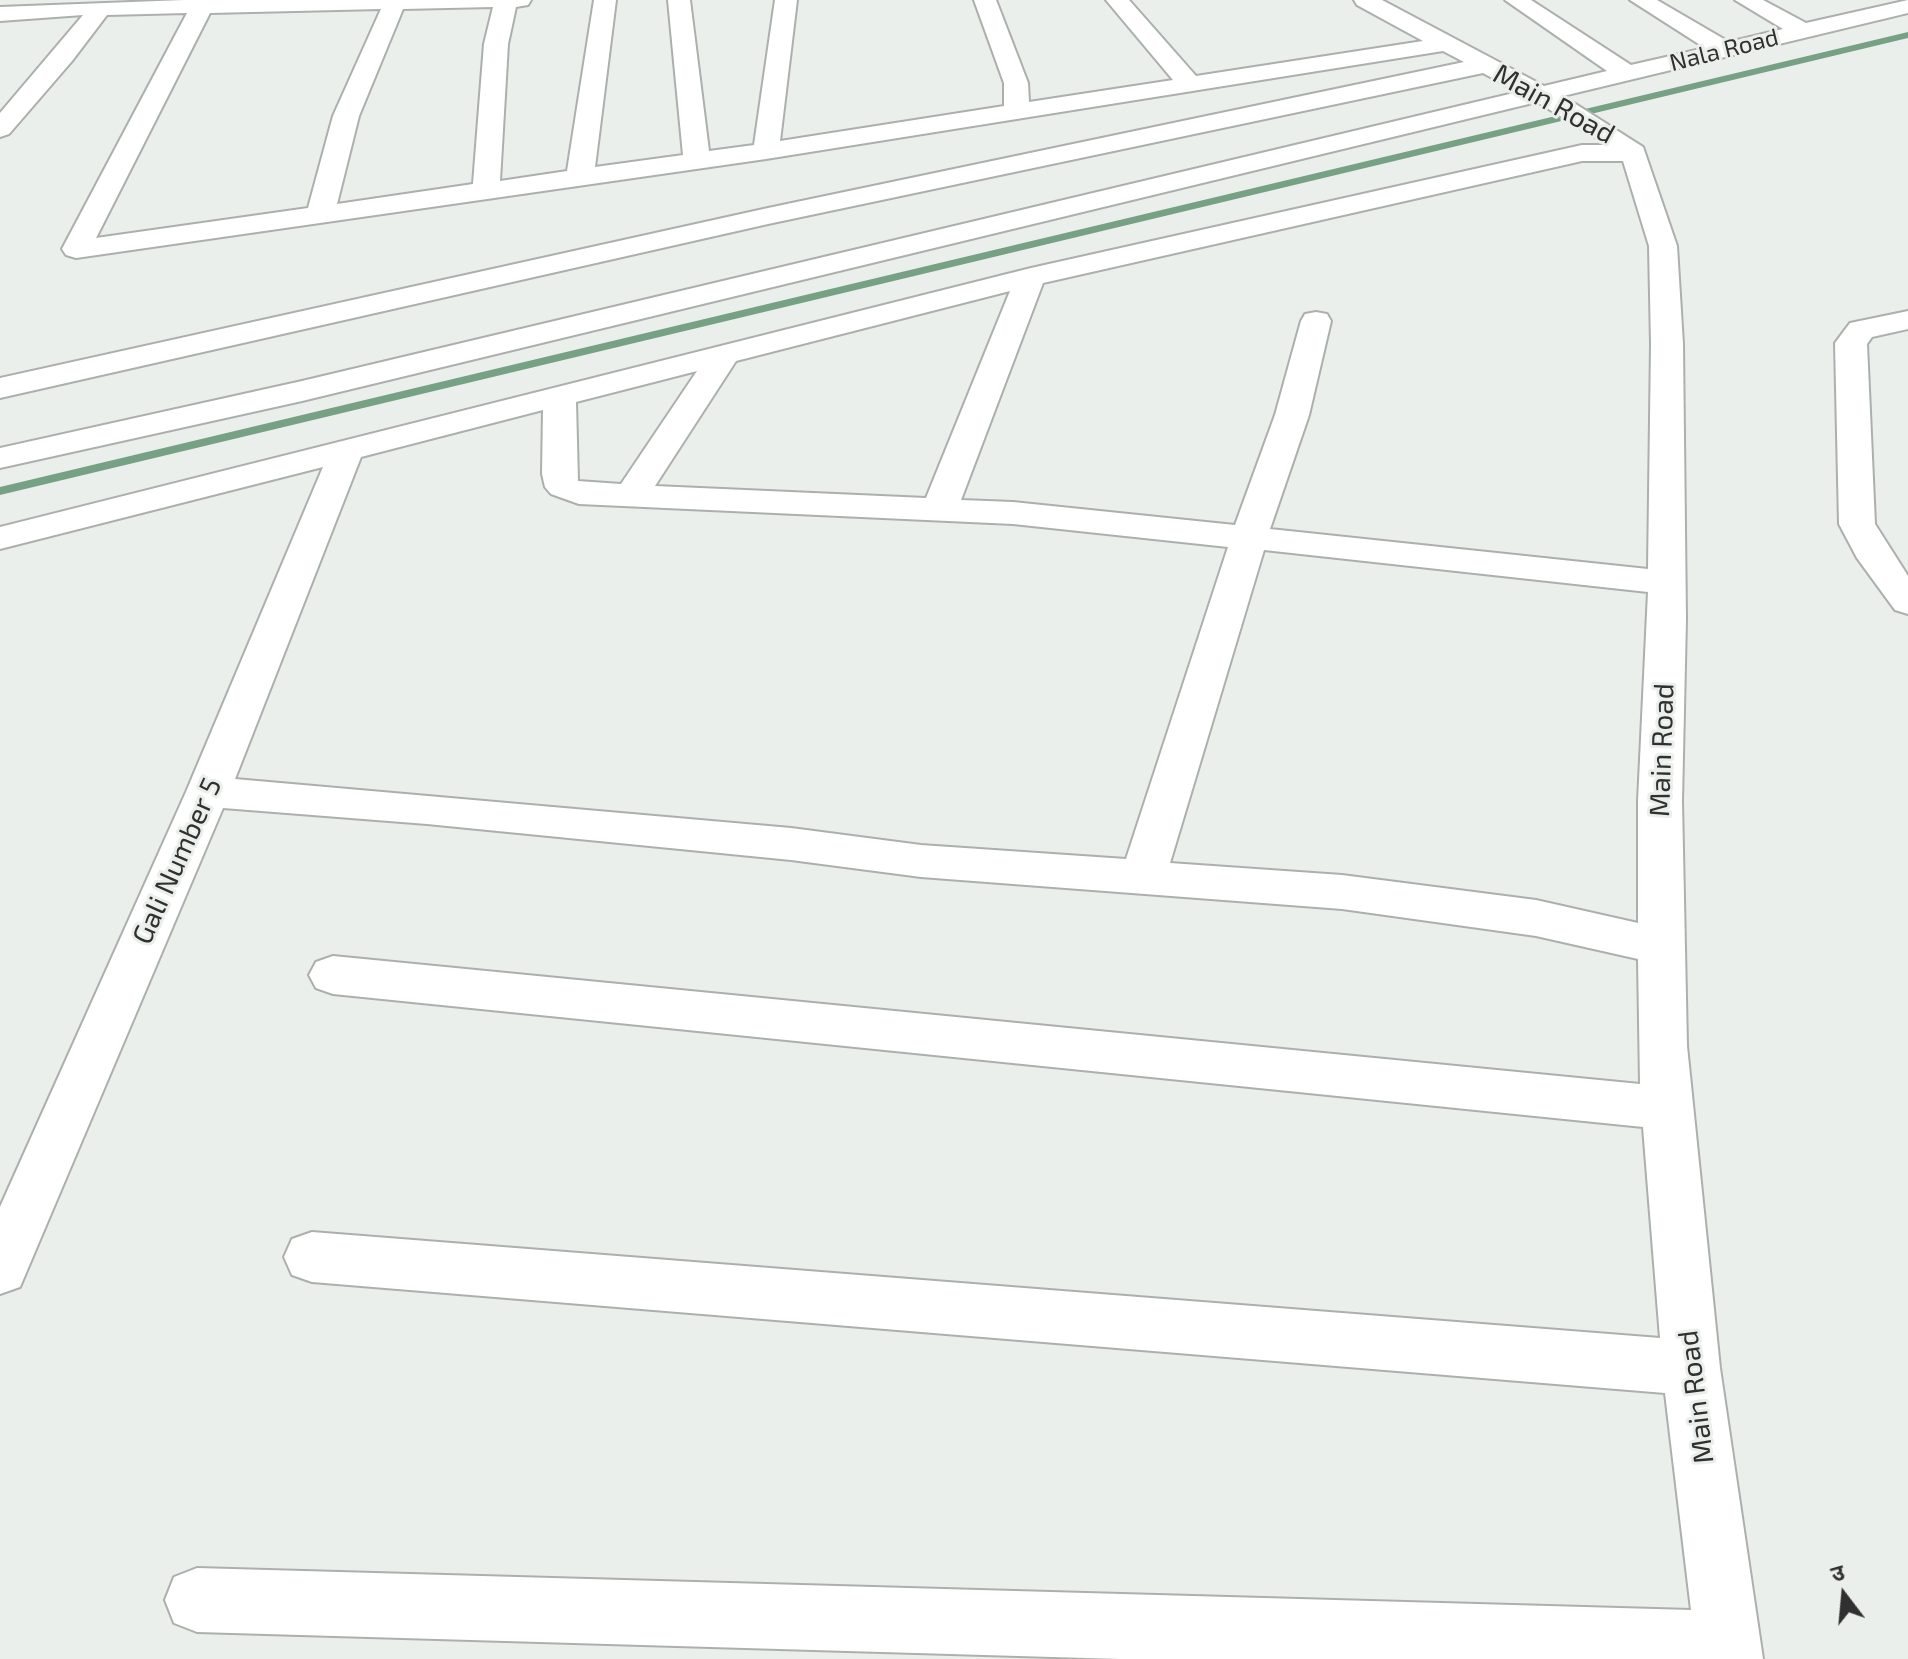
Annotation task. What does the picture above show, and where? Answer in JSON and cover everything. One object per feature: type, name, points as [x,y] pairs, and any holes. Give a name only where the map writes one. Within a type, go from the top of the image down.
[{"type":"street","points":[[486,191],[496,44],[506,0]]},
{"type":"street","points":[[4,16],[82,6],[202,7],[317,2],[520,0]]},
{"type":"street","points":[[580,177],[605,0]]},
{"type":"street","points":[[679,0],[697,161]]},
{"type":"street","points":[[766,151],[786,0]]},
{"type":"street","points":[[985,0],[1016,83],[1017,113]]},
{"type":"street","points":[[1117,0],[1191,86]]},
{"type":"street","name":"Main Road","points":[[1365,0],[1545,96],[1629,148],[1663,246],[1667,344],[1666,582],[1660,801],[1662,1046],[1691,1368],[1729,1651]]},
{"type":"street","points":[[1516,0],[1627,73]]},
{"type":"street","points":[[1641,0],[1726,50]]},
{"type":"street","points":[[1746,0],[1803,31]]},
{"type":"street","points":[[1851,0],[1875,14]]},
{"type":"street","points":[[320,214],[346,116],[395,2]]},
{"type":"street","points":[[0,129],[38,85],[82,6]]},
{"type":"street","name":"Nala Road","points":[[0,458],[302,391],[1545,96],[1627,73],[1908,6]]},
{"type":"street","points":[[202,7],[76,249],[766,151],[1446,44]]},
{"type":"street","points":[[0,388],[784,212],[1485,65]]},
{"type":"street","points":[[0,86],[38,85]]},
{"type":"street","points":[[0,538],[1031,277],[1582,153],[1629,148]]},
{"type":"street","points":[[940,508],[1031,277]]},
{"type":"street","points":[[1908,320],[1861,330],[1851,343],[1857,524],[1875,558],[1908,602]]},
{"type":"street","points":[[1143,878],[1249,540],[1292,415],[1316,321]]},
{"type":"street","points":[[630,497],[724,355]]},
{"type":"street","points":[[560,397],[559,474],[563,487],[579,493],[940,508],[1666,582]]},
{"type":"street","name":"Gali Number 5","points":[[0,1269],[208,792],[347,450]]},
{"type":"street","points":[[208,792],[427,809],[791,844],[921,861],[1342,892],[1536,918],[1660,946]]},
{"type":"street","points":[[333,975],[1667,1108]]},
{"type":"street","points":[[312,1257],[1691,1368]]},
{"type":"street","points":[[197,1600],[1729,1651]]},
{"type":"waterway","points":[[0,491],[1908,35]]}]
